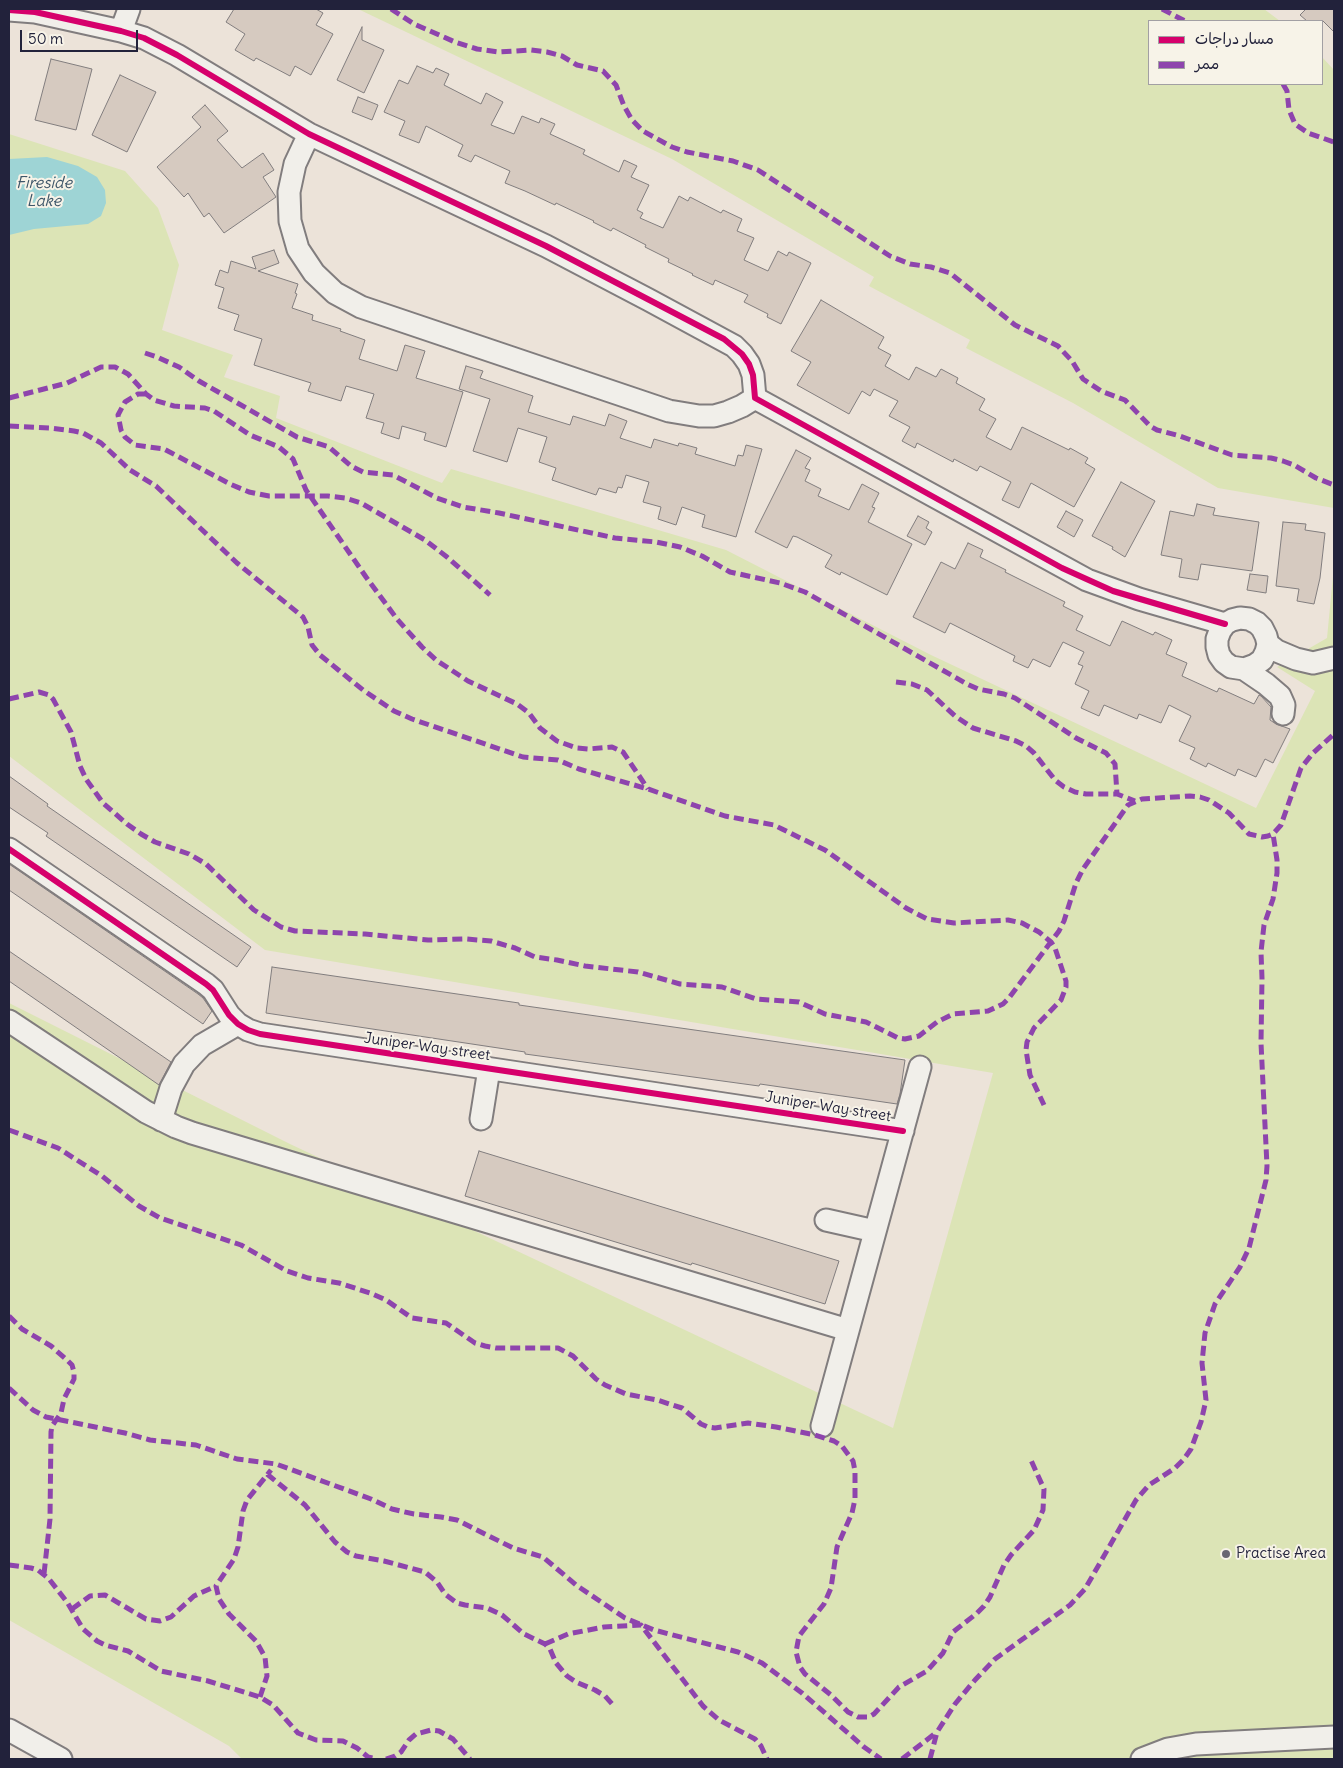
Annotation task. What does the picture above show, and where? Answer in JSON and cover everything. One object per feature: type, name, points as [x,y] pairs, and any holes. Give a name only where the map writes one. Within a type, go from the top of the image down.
[{"type":"street","points":[[121,30],[129,9]]},
{"type":"street","points":[[9,10],[35,12],[121,30],[144,38],[177,55],[309,134],[546,246],[724,339],[742,354],[749,364],[753,375],[755,398]]},
{"type":"street","points":[[309,134],[295,164],[293,173],[289,192],[290,221],[298,249],[314,273],[335,293],[361,307],[668,411],[699,416],[714,416],[735,409],[755,398]]},
{"type":"street","points":[[755,398],[1087,580],[1138,599],[1225,624]]},
{"type":"street","points":[[1244,669],[1262,660],[1268,644],[1262,628],[1256,622],[1240,618],[1225,624],[1220,631],[1217,639],[1219,655],[1231,667],[1244,669],[1280,696],[1284,705],[1283,714]]},
{"type":"street","points":[[1268,644],[1277,650],[1306,662],[1319,663],[1334,658]]},
{"type":"street","name":"Juniper Way street","points":[[9,849],[206,984],[213,990],[229,1015],[248,1030],[272,1037],[902,1131]]},
{"type":"street","points":[[9,1021],[132,1103],[161,1120],[209,1138],[848,1330]]},
{"type":"street","points":[[161,1120],[171,1088],[184,1064],[202,1045],[238,1024]]},
{"type":"street","name":"Juniper Way street","points":[[822,1426],[920,1067]]},
{"type":"street","name":"Juniper Way street","points":[[481,1119],[489,1069]]},
{"type":"street","points":[[826,1220],[875,1231]]},
{"type":"street","points":[[9,1730],[61,1759]]},
{"type":"street","points":[[1142,1759],[1168,1749],[1196,1744],[1334,1737]]},
{"type":"green space","points":[[358,9],[1264,9],[1279,20],[1148,20],[1148,85],[1323,85],[1323,58],[1334,70],[1334,508],[1218,488],[1073,403],[966,348],[970,340],[869,286],[874,277],[672,159]]},
{"type":"green space","points":[[9,134],[125,171],[158,208],[179,265],[162,330],[233,355],[224,377],[280,396],[276,418],[442,483],[451,469],[726,550],[931,655],[1256,808],[1315,691],[1277,667],[1327,638],[1334,566],[1334,1759],[242,1759],[229,1746],[9,1620],[9,1003],[290,1144],[893,1428],[993,1073],[265,950],[9,756]]},
{"type":"water","name":"Fireside Lake","points":[[47,157],[78,166],[97,177],[105,190],[106,203],[101,216],[88,224],[34,229],[9,235],[9,159]]},
{"type":"building","points":[[234,9],[316,9],[323,13],[316,25],[333,34],[311,75],[295,66],[290,76],[256,58],[254,61],[235,50],[245,34],[226,22]]},
{"type":"building","points":[[1306,9],[1334,9],[1334,32],[1323,20],[1306,20],[1300,15]]},
{"type":"building","points":[[362,27],[362,40],[384,50],[364,93],[337,80]]},
{"type":"building","points":[[51,59],[92,69],[76,130],[35,120]]},
{"type":"building","points":[[417,66],[433,73],[436,68],[449,74],[444,85],[481,104],[486,93],[503,102],[491,125],[514,134],[522,116],[539,123],[541,118],[555,124],[550,134],[585,150],[583,154],[619,172],[624,160],[637,166],[631,177],[649,185],[637,210],[643,213],[640,218],[663,228],[679,196],[688,201],[690,197],[721,213],[723,210],[742,219],[737,231],[754,238],[744,260],[768,271],[778,251],[787,256],[789,252],[811,263],[781,324],[767,317],[768,314],[744,302],[748,295],[715,280],[713,285],[668,262],[669,259],[613,228],[611,231],[556,203],[555,205],[505,183],[510,171],[475,155],[471,162],[458,156],[463,145],[426,126],[419,143],[399,135],[405,121],[384,112],[399,80],[408,84]]},
{"type":"building","points":[[120,75],[156,92],[127,152],[92,135]]},
{"type":"building","points":[[358,97],[378,105],[372,120],[352,112]]},
{"type":"building","points":[[205,105],[228,131],[217,140],[242,168],[263,153],[274,170],[263,177],[276,197],[224,233],[209,213],[204,217],[188,193],[184,197],[157,167],[201,127],[192,117]]},
{"type":"building","points":[[274,250],[279,263],[258,271],[298,284],[292,308],[313,315],[312,320],[341,329],[340,331],[365,340],[359,359],[397,371],[405,345],[425,351],[416,378],[463,392],[446,447],[424,440],[426,433],[402,426],[399,439],[381,433],[384,423],[366,418],[374,394],[346,386],[341,401],[308,391],[311,383],[254,365],[262,339],[234,330],[239,315],[218,308],[224,288],[215,285],[220,270],[228,273],[231,261],[256,269],[252,257]]},
{"type":"building","points":[[821,300],[884,337],[878,348],[891,355],[885,366],[909,380],[916,367],[936,377],[941,369],[958,378],[956,383],[985,399],[979,410],[996,419],[986,437],[1011,450],[1022,427],[1088,458],[1085,463],[1095,469],[1074,507],[1031,483],[1019,508],[1002,500],[1011,482],[980,466],[977,471],[954,459],[953,462],[917,443],[915,448],[902,441],[910,427],[889,416],[898,401],[874,389],[870,396],[862,391],[849,414],[797,385],[811,362],[791,351]]},
{"type":"building","points":[[466,366],[483,371],[480,378],[533,396],[528,412],[570,425],[573,416],[605,426],[609,414],[627,421],[620,438],[651,448],[654,439],[678,446],[679,443],[697,448],[695,454],[735,466],[738,455],[743,456],[746,445],[762,449],[736,537],[702,527],[705,515],[682,507],[676,525],[658,519],[661,507],[643,502],[649,482],[626,475],[622,488],[618,487],[616,493],[599,488],[596,495],[552,480],[556,468],[539,462],[547,437],[518,428],[507,462],[473,451],[490,399],[459,389]]},
{"type":"building","points":[[796,450],[811,458],[805,468],[810,470],[805,481],[821,489],[818,496],[849,510],[862,484],[879,493],[872,507],[875,508],[868,522],[912,544],[887,595],[841,572],[840,575],[825,567],[832,555],[797,537],[793,536],[787,548],[755,532]]},
{"type":"building","points":[[1121,482],[1155,501],[1125,557],[1112,549],[1113,547],[1092,536]]},
{"type":"building","points":[[1197,504],[1215,508],[1213,515],[1259,522],[1252,571],[1201,564],[1198,580],[1179,577],[1182,559],[1161,555],[1170,511],[1194,516]]},
{"type":"building","points":[[1066,511],[1083,520],[1074,537],[1057,527]]},
{"type":"building","points":[[918,516],[929,522],[926,528],[932,532],[925,545],[907,536]]},
{"type":"building","points":[[1283,522],[1306,524],[1305,530],[1325,533],[1320,578],[1314,604],[1297,601],[1299,589],[1276,586]]},
{"type":"building","points":[[968,543],[983,550],[980,557],[1006,570],[1005,572],[1065,602],[1063,606],[1083,616],[1076,630],[1110,646],[1122,621],[1153,635],[1155,632],[1172,640],[1166,654],[1187,663],[1182,676],[1217,692],[1219,688],[1254,704],[1259,695],[1261,696],[1271,707],[1270,720],[1290,729],[1273,763],[1265,759],[1256,777],[1238,769],[1235,776],[1208,763],[1206,767],[1190,759],[1195,748],[1179,741],[1191,716],[1169,705],[1161,723],[1139,714],[1137,719],[1104,705],[1099,716],[1081,708],[1089,691],[1075,684],[1083,666],[1078,664],[1084,652],[1063,642],[1050,667],[1033,659],[1028,668],[1013,661],[1015,656],[950,623],[945,633],[913,617],[941,562],[955,569]]},
{"type":"building","points":[[1250,574],[1268,576],[1266,593],[1247,590]]},
{"type":"building","points":[[9,776],[48,804],[47,806],[251,947],[237,967],[46,836],[48,833],[9,807]]},
{"type":"building","points":[[9,864],[203,998],[212,1011],[203,1024],[9,890]]},
{"type":"building","points":[[9,951],[171,1062],[159,1085],[9,981]]},
{"type":"building","points":[[272,967],[519,1003],[519,1005],[905,1060],[900,1094],[897,1104],[760,1084],[759,1086],[525,1054],[525,1052],[266,1013]]},
{"type":"building","points":[[479,1151],[839,1261],[825,1304],[465,1196]]},
{"type":"marked path","points":[[391,9],[414,24],[455,42],[477,49],[499,52],[531,50],[547,52],[562,56],[577,65],[603,71],[616,85],[632,120],[643,131],[672,147],[687,152],[733,161],[758,170],[890,256],[910,264],[931,267],[950,273],[1015,325],[1058,346],[1072,361],[1083,379],[1101,391],[1125,400],[1150,426],[1157,430],[1180,436],[1232,455],[1271,458],[1283,461],[1334,485]]},
{"type":"marked path","points":[[1162,9],[1183,20]]},
{"type":"marked path","points":[[1284,85],[1287,91],[1289,110],[1295,124],[1308,133],[1334,142]]},
{"type":"marked path","points":[[145,353],[179,367],[199,381],[297,437],[329,447],[351,466],[363,472],[393,475],[437,498],[463,507],[615,538],[656,542],[680,547],[702,556],[730,572],[780,583],[805,592],[967,684],[978,689],[1015,698],[1076,738],[1106,753],[1115,764],[1117,794]]},
{"type":"marked path","points":[[9,398],[67,383],[101,367],[115,367],[128,374],[154,400],[174,406],[205,408],[214,411],[250,435],[279,447],[293,459],[306,490],[366,577],[397,619],[436,660],[468,681],[517,704],[529,713],[540,728],[557,741],[577,748],[612,747],[623,752],[648,789]]},
{"type":"marked path","points":[[146,394],[138,394],[125,402],[118,415],[121,430],[125,437],[135,445],[164,449],[249,492],[269,496],[328,496],[345,498],[361,503],[425,540],[490,595]]},
{"type":"marked path","points":[[9,426],[74,431],[83,433],[101,443],[130,470],[156,486],[237,563],[303,617],[308,627],[312,645],[320,655],[363,690],[394,711],[523,757],[558,760],[579,769],[648,789],[725,816],[774,825],[825,850],[906,908],[927,919],[954,923],[1008,920],[1022,923],[1039,932],[1055,948],[1066,981],[1066,987],[1061,1000],[1034,1028],[1027,1042],[1026,1050],[1030,1075],[1044,1105]]},
{"type":"marked path","points":[[896,682],[912,684],[927,690],[955,716],[973,728],[1016,741],[1026,746],[1034,753],[1055,780],[1064,787],[1086,794],[1117,794],[1135,801]]},
{"type":"marked path","points":[[9,699],[39,692],[49,695],[71,732],[80,766],[86,779],[103,803],[141,834],[155,842],[189,854],[206,864],[254,910],[281,927],[295,931],[365,934],[428,940],[466,939],[491,941],[515,948],[535,957],[585,966],[638,972],[680,984],[722,987],[756,999],[799,1002],[825,1014],[866,1022],[898,1038],[905,1039],[919,1036],[937,1022],[953,1014],[988,1011],[1003,1004],[1009,998],[1059,931],[1083,869],[1128,805],[1142,799],[1200,797],[1209,800],[1229,813],[1249,834],[1262,837],[1268,836],[1273,834],[1281,825],[1301,768],[1313,753],[1334,734]]},
{"type":"marked path","points":[[930,1759],[937,1732],[955,1704],[975,1680],[995,1659],[1070,1605],[1085,1589],[1136,1500],[1149,1485],[1175,1468],[1191,1449],[1201,1422],[1206,1400],[1202,1363],[1205,1333],[1215,1304],[1240,1267],[1249,1248],[1266,1180],[1267,1166],[1261,1043],[1261,952],[1264,925],[1273,899],[1277,873],[1273,834]]},
{"type":"marked path","points":[[9,1130],[58,1148],[102,1176],[139,1206],[160,1218],[241,1245],[287,1271],[308,1278],[339,1283],[370,1293],[386,1300],[412,1318],[446,1323],[475,1343],[496,1348],[558,1348],[573,1356],[596,1379],[605,1385],[626,1394],[657,1400],[682,1408],[701,1424],[708,1427],[715,1428],[748,1423],[815,1435],[834,1441],[842,1446],[853,1461],[855,1471],[855,1499],[852,1513],[837,1547],[831,1588],[824,1604],[799,1636],[796,1652],[800,1667],[805,1674],[848,1712],[858,1717],[869,1717],[874,1714],[899,1687],[927,1671],[943,1653],[953,1632],[976,1614],[990,1597],[1004,1565],[1034,1530],[1043,1510],[1044,1489],[1030,1458]]},
{"type":"marked path","points":[[9,1316],[22,1329],[51,1346],[72,1365],[74,1372],[74,1379],[64,1399],[61,1413],[52,1426],[51,1432],[50,1519],[44,1574]]},
{"type":"marked path","points":[[9,1388],[33,1410],[46,1417],[150,1440],[196,1445],[237,1459],[276,1464],[371,1499],[392,1509],[457,1520],[513,1548],[543,1557],[576,1585],[625,1618],[654,1630],[738,1652],[762,1663],[802,1693],[864,1747],[881,1759]]},
{"type":"marked path","points":[[260,1697],[267,1676],[265,1657],[256,1641],[229,1614],[219,1599],[216,1586],[234,1559],[238,1547],[243,1511],[247,1500],[271,1470]]},
{"type":"marked path","points":[[267,1474],[305,1505],[335,1542],[347,1552],[356,1556],[425,1572],[437,1582],[445,1594],[457,1603],[487,1608],[502,1615],[524,1634],[545,1644],[550,1649],[556,1663],[567,1676],[605,1696],[614,1706]]},
{"type":"marked path","points":[[9,1565],[38,1570],[49,1579],[67,1602],[83,1629],[97,1641],[128,1651],[161,1671],[208,1681],[260,1697],[273,1705],[298,1733],[316,1740],[343,1741],[357,1748],[368,1757],[377,1759]]},
{"type":"marked path","points":[[72,1609],[90,1596],[105,1595],[146,1619],[160,1621],[171,1617],[194,1596],[216,1586]]},
{"type":"marked path","points":[[545,1644],[568,1634],[604,1627],[641,1625],[703,1706],[719,1720],[755,1739],[761,1746],[767,1759]]},
{"type":"marked path","points":[[386,1759],[401,1752],[409,1740],[416,1734],[431,1730],[439,1731],[453,1739],[470,1759]]},
{"type":"marked path","points":[[902,1759],[937,1732]]},
{"type":"cycle path","points":[[9,10],[35,12],[144,38],[177,55],[309,134],[546,246],[724,339],[742,354],[749,364],[753,375],[755,398],[1062,568],[1113,591],[1225,624]]},
{"type":"cycle path","points":[[9,849],[206,984],[213,990],[229,1015],[238,1024],[260,1034],[903,1131]]},
{"type":"place","name":"Practise Area","points":[[1226,1554]]}]
